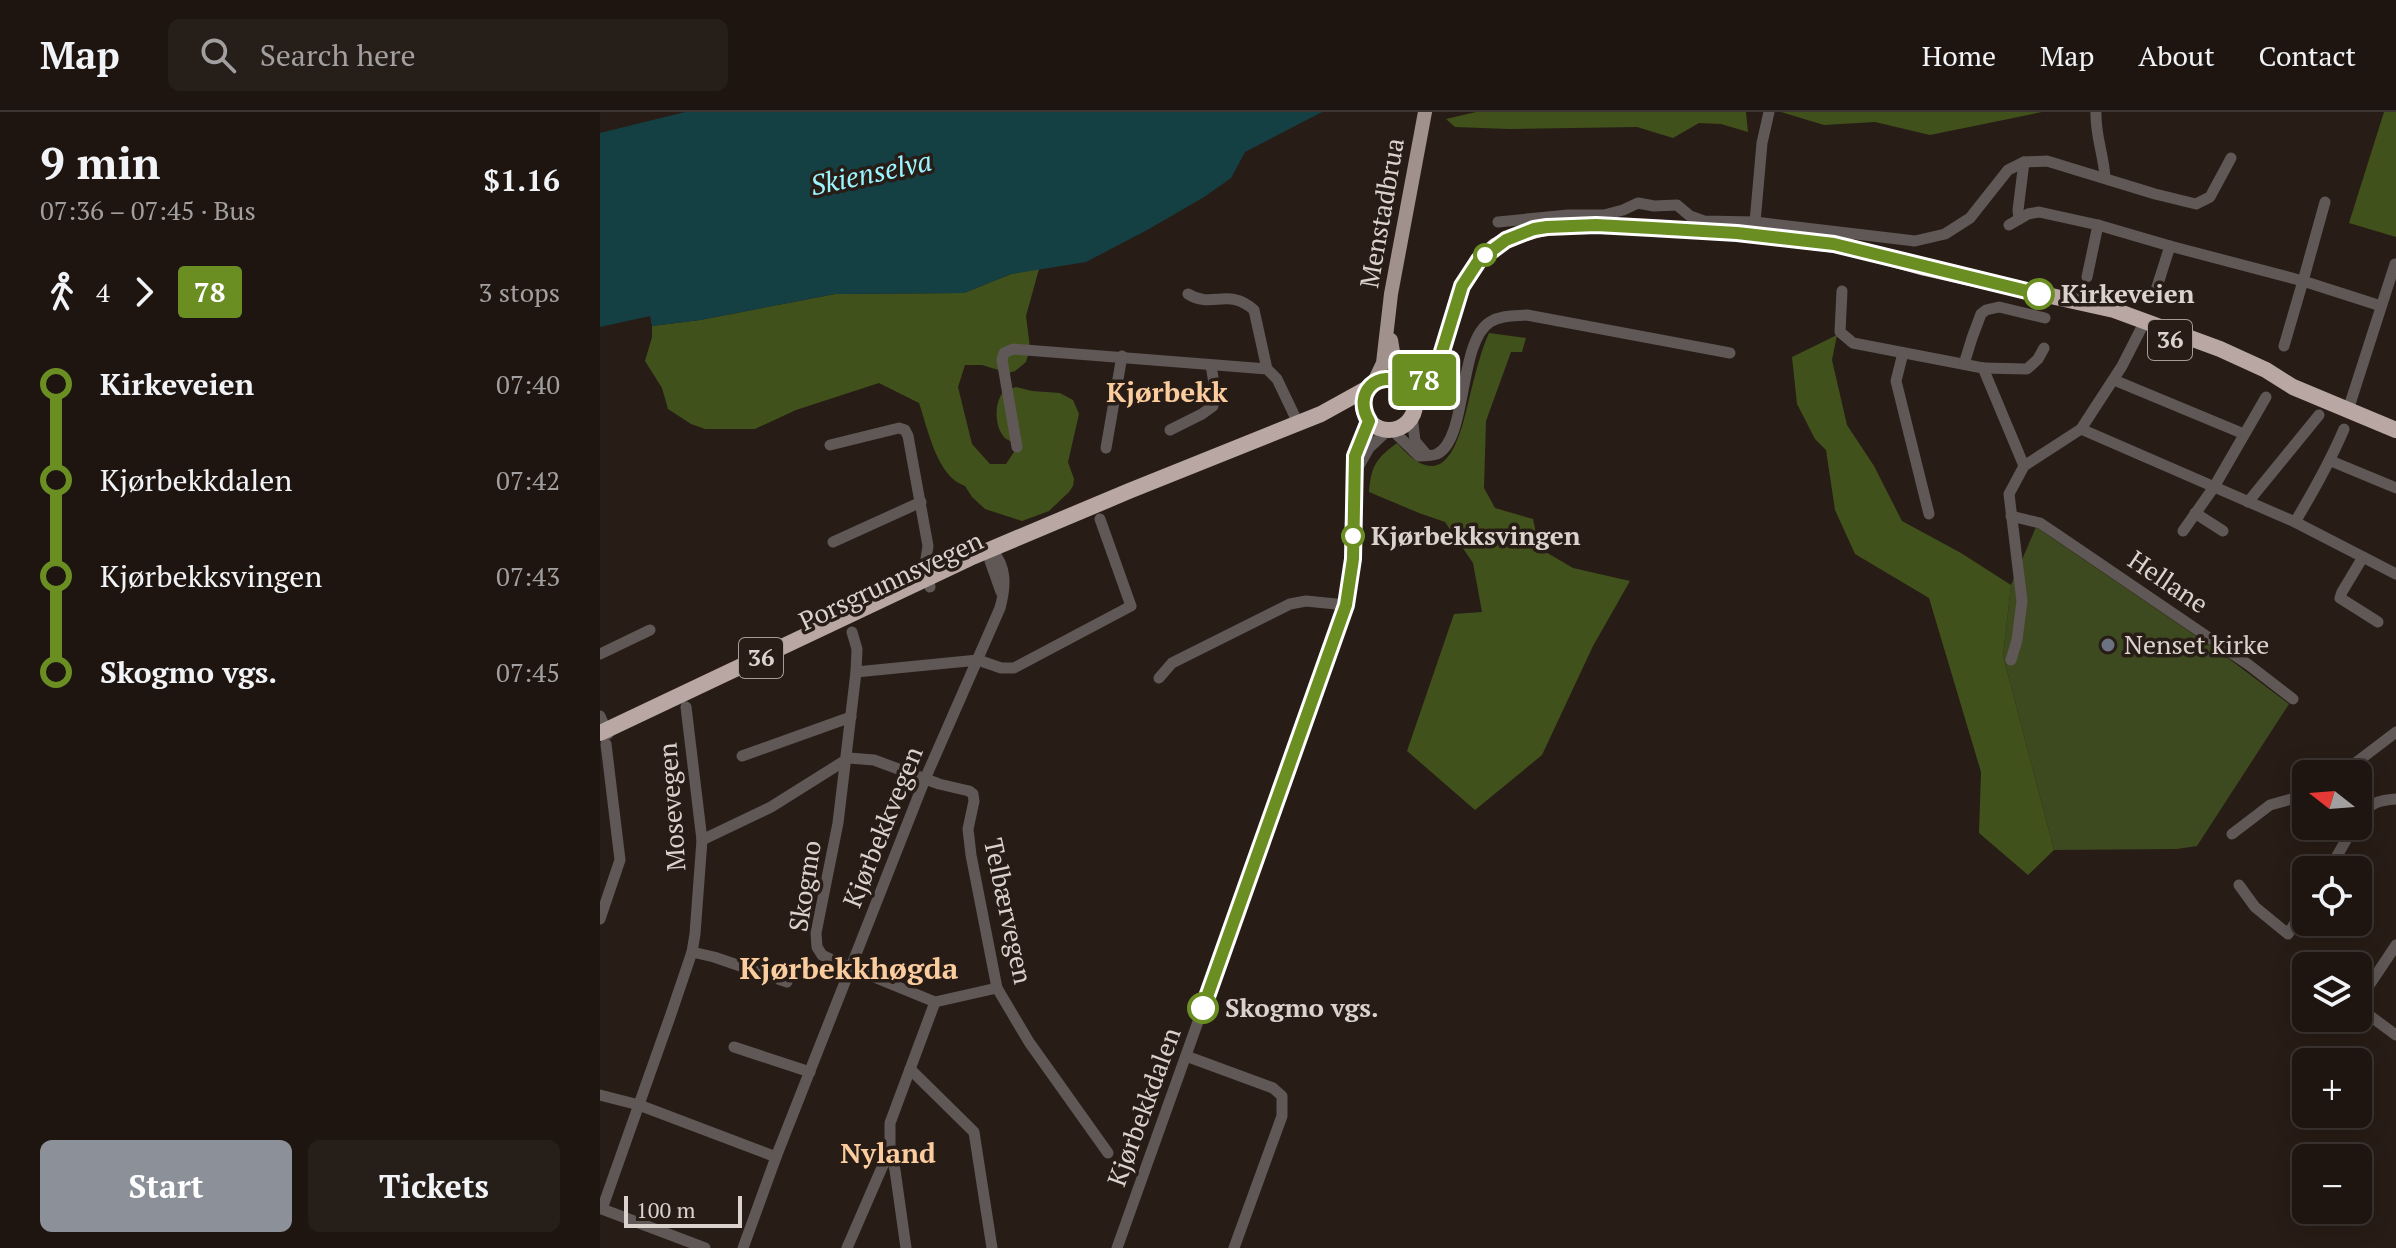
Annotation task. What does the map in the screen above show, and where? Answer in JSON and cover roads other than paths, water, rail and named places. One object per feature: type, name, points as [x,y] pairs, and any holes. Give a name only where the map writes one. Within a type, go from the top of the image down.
[{"type":"highway","name":"36","points":[[1370,386],[1383,379],[1403,383],[1425,380],[1437,368],[1462,286],[1479,260],[1495,246],[1534,229],[1561,226],[1652,233],[1737,233],[1834,244],[1925,268],[2046,296],[2063,297],[2235,355],[2293,387],[2396,430]]},
{"type":"highway","name":"36","points":[[1367,419],[1377,428],[1390,430],[1404,426],[1413,410],[1440,379],[1450,350],[1453,321]]},
{"type":"highway","points":[[1403,383],[1413,396],[1413,410]]},
{"type":"highway","points":[[1367,419],[1363,399],[1370,386]]},
{"type":"highway","name":"Porsgrunnsvegen","points":[[603,733],[929,583],[1100,512],[1156,482],[1321,414],[1370,386]]},
{"type":"highway","name":"Porsgrunnsvegen","points":[[1321,414],[1344,412],[1367,419]]},
{"type":"main road","name":"Menstadbrua","points":[[1370,386],[1383,363],[1390,303],[1425,112]]},
{"type":"main road","name":"Menstadbrua","points":[[1389,324],[1396,370],[1403,383]]},
{"type":"street","points":[[1755,222],[1762,143],[1769,112]]},
{"type":"street","points":[[2096,112],[2097,138],[2105,178]]},
{"type":"street","points":[[1498,222],[1613,213],[1638,203],[1677,205],[1690,216],[1704,221],[1755,222],[1915,241],[1945,234],[1970,218],[2008,170],[2024,162],[2047,161],[2196,204],[2210,197],[2231,158]]},
{"type":"street","points":[[2024,162],[2014,222],[2039,212],[2098,225],[2303,281],[2381,306]]},
{"type":"street","points":[[2284,346],[2325,202]]},
{"type":"street","points":[[1652,233],[1654,206]]},
{"type":"street","points":[[2087,277],[2098,225]]},
{"type":"street","points":[[2156,290],[2170,246]]},
{"type":"street","points":[[2348,410],[2395,264]]},
{"type":"street","points":[[1842,291],[1840,332],[1853,343],[1983,368],[2027,369],[2044,348]]},
{"type":"street","points":[[1188,294],[1201,299],[1238,299],[1254,310],[1267,369],[1277,379],[1298,423]]},
{"type":"street","points":[[1964,364],[1981,314],[1986,310],[1999,307],[2045,318]]},
{"type":"street","points":[[1354,475],[1369,448],[1390,430],[1419,456],[1440,453],[1448,444],[1475,343],[1487,324],[1502,317],[1527,315],[1730,353]]},
{"type":"street","points":[[2011,660],[2022,601],[2009,494],[2024,466],[2081,429],[2114,380],[2143,326]]},
{"type":"street","points":[[1017,447],[1002,368],[1004,353],[1013,349],[1267,369]]},
{"type":"street","points":[[1903,353],[1896,381],[1929,514]]},
{"type":"street","points":[[1106,448],[1122,356]]},
{"type":"street","points":[[1170,430],[1213,406],[1215,390],[1211,365]]},
{"type":"street","points":[[1983,368],[2024,466]]},
{"type":"street","points":[[2114,380],[2244,434]]},
{"type":"street","points":[[2183,531],[2214,487],[2266,397]]},
{"type":"street","points":[[1413,410],[1415,441],[1427,456]]},
{"type":"street","points":[[2248,502],[2319,415]]},
{"type":"street","name":"Kjørbekkdalen","points":[[1117,1248],[1346,605],[1353,559],[1355,456],[1367,419]]},
{"type":"street","points":[[830,445],[899,428],[905,430],[928,546],[925,565],[929,583]]},
{"type":"street","points":[[2081,429],[2295,522],[2396,574]]},
{"type":"street","points":[[2295,522],[2331,461],[2344,429]]},
{"type":"street","points":[[2331,461],[2396,488]]},
{"type":"street","points":[[833,542],[921,502]]},
{"type":"street","points":[[2195,513],[2223,531]]},
{"type":"street","name":"Hellane","points":[[2011,516],[2040,523],[2238,657],[2293,699]]},
{"type":"street","points":[[856,672],[978,660],[1001,668],[1014,668],[1131,606],[1100,519]]},
{"type":"street","name":"Kjørbekkvegen","points":[[743,1248],[925,779],[1002,600],[993,556]]},
{"type":"street","points":[[2363,557],[2340,598],[2378,622]]},
{"type":"street","points":[[1159,678],[1172,663],[1290,604],[1306,601],[1346,605]]},
{"type":"street","points":[[600,654],[650,630]]},
{"type":"street","name":"Skogmo","points":[[852,632],[857,649],[856,672],[838,823],[816,933],[817,947],[822,955],[935,1002]]},
{"type":"street","name":"Mosevegen","points":[[686,707],[702,840],[692,952],[602,1209],[705,1248]]},
{"type":"street","points":[[742,756],[851,717]]},
{"type":"street","points":[[2359,760],[2396,732]]},
{"type":"street","points":[[600,919],[620,860],[603,733]]},
{"type":"street","points":[[702,840],[771,807],[855,757],[874,760],[925,779]]},
{"type":"street","name":"Telbærvegen","points":[[925,779],[973,794],[974,807],[968,829],[971,855],[997,988],[1016,1023],[1108,1153]]},
{"type":"street","points":[[2232,834],[2270,805],[2292,799]]},
{"type":"street","points":[[2372,803],[2396,799]]},
{"type":"street","points":[[2239,885],[2255,907],[2288,934],[2292,928]]},
{"type":"street","points":[[2372,982],[2396,945]]},
{"type":"street","points":[[692,952],[787,982]]},
{"type":"street","points":[[906,1248],[890,1149],[890,1123],[935,1002],[997,988]]},
{"type":"street","points":[[2372,1015],[2396,1035]]},
{"type":"street","points":[[734,1047],[810,1072]]},
{"type":"street","points":[[1186,1056],[1273,1088],[1282,1096],[1282,1116],[1234,1248]]},
{"type":"street","points":[[910,1069],[974,1132],[992,1248]]},
{"type":"street","points":[[600,1095],[639,1105],[776,1157]]},
{"type":"street","points":[[847,1248],[890,1149]]},
{"type":"water","name":"Skienselva","points":[[685,112],[1322,112],[1245,152],[1231,178],[1204,197],[1086,262],[1011,274],[964,293],[835,294],[700,320],[652,326],[650,316],[600,327],[600,133]]},
{"type":"place","name":"Kirkeveien","points":[[2039,294]]},
{"type":"place","name":"Kjørbekksvingen","points":[[1353,536]]},
{"type":"place","name":"Nenset kirke","points":[[2108,645]]},
{"type":"place","name":"Skogmo vgs.","points":[[1203,1008]]},
{"type":"district","name":"Kjørbekk","points":[[1167,392]]},
{"type":"district","name":"Kjørbekkhøgda","points":[[849,969]]},
{"type":"district","name":"Nyland","points":[[888,1153]]}]
